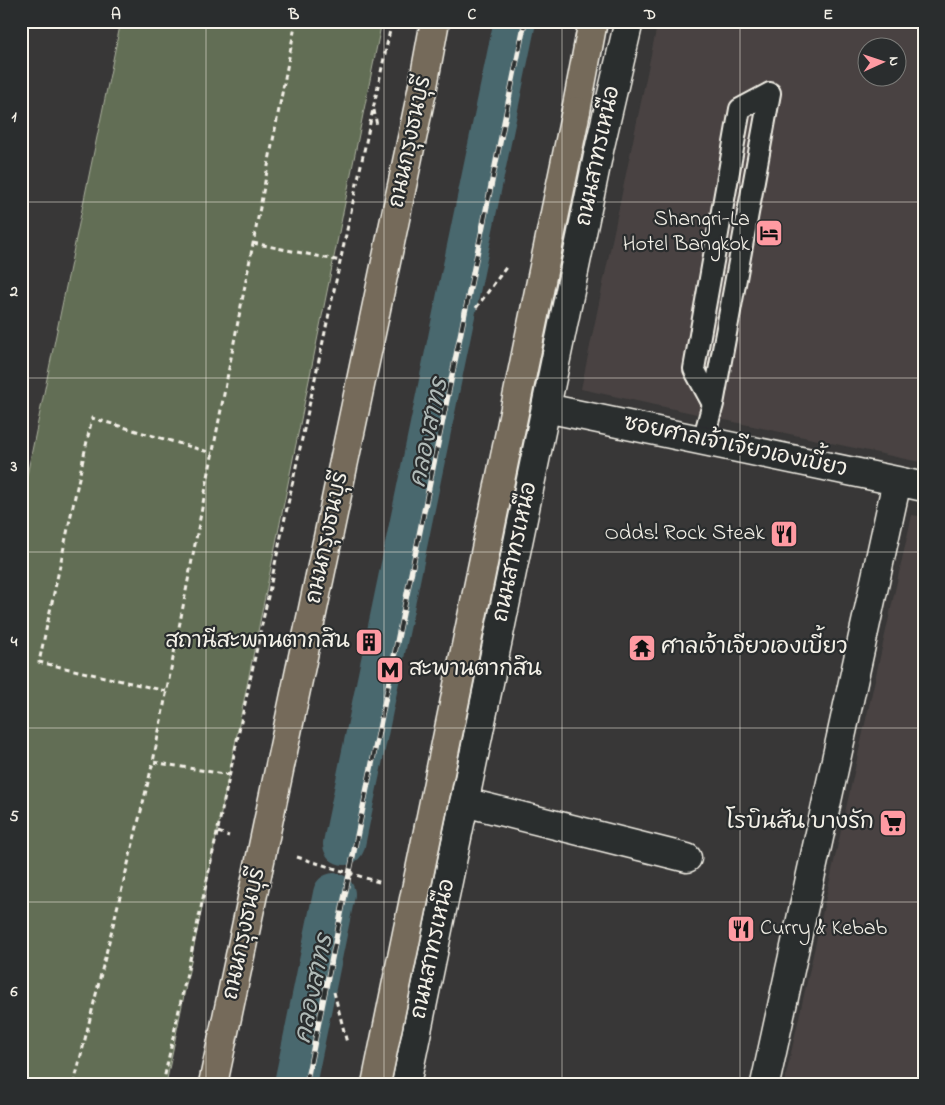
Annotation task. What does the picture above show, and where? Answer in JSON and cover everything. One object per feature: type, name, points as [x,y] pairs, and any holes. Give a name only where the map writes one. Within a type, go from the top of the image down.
[{"type":"main road","name":"ถนนกรุงธนบุรี","points":[[213,1084],[421,96],[435,21]]},
{"type":"main road","points":[[376,1084],[593,21]]},
{"type":"street","name":"ถนนสาทรเหนือ","points":[[406,1084],[600,146],[629,21]]},
{"type":"street","name":"ซอยศาลเจ้าเจียวเองเบี้ยว","points":[[546,408],[924,487]]},
{"type":"street","points":[[765,1084],[897,481]]},
{"type":"street","points":[[464,802],[687,858]]},
{"type":"lane","points":[[703,440],[713,404],[770,93],[740,109],[694,370],[713,404]]},
{"type":"path","points":[[74,1084],[153,762],[296,21]]},
{"type":"path","points":[[163,1084],[392,21]]},
{"type":"path","points":[[253,243],[340,261]]},
{"type":"path","points":[[166,691],[39,662],[92,418],[212,453]]},
{"type":"path","points":[[153,762],[230,775]]},
{"type":"path","points":[[218,832],[236,838]]},
{"type":"path","points":[[293,856],[388,885]]},
{"type":"path","points":[[334,992],[348,1047]]},
{"type":"shaded area","name":"Shangri-La Hotel Bangkok","points":[[658,21],[924,21],[924,463],[581,389]]},
{"type":"shaded area","name":"โรบินสัน บางรัก","points":[[912,515],[924,517],[924,1084],[784,1084]]},
{"type":"green space","points":[[121,21],[382,21],[166,1084],[21,1084],[21,504]]},
{"type":"waterway","name":"คลองสาทร","points":[[344,844],[515,21]]},
{"type":"waterway","name":"คลองสาทร","points":[[295,1084],[334,894]]},
{"type":"railway","points":[[306,1084],[525,21]]},
{"type":"place","name":"Shangri-La Hotel Bangkok","points":[[769,233]]},
{"type":"place","name":"Odds! Rock Steak","points":[[784,534]]},
{"type":"place","name":"สถานีสะพานตากสิน","points":[[369,642]]},
{"type":"place","name":"ศาลเจ้าเจียวเองเบี้ยว","points":[[642,648]]},
{"type":"place","name":"สะพานตากสิน","points":[[390,670]]},
{"type":"place","name":"โรบินสัน บางรัก","points":[[893,823]]},
{"type":"place","name":"Curry & Kebab","points":[[741,929]]}]
